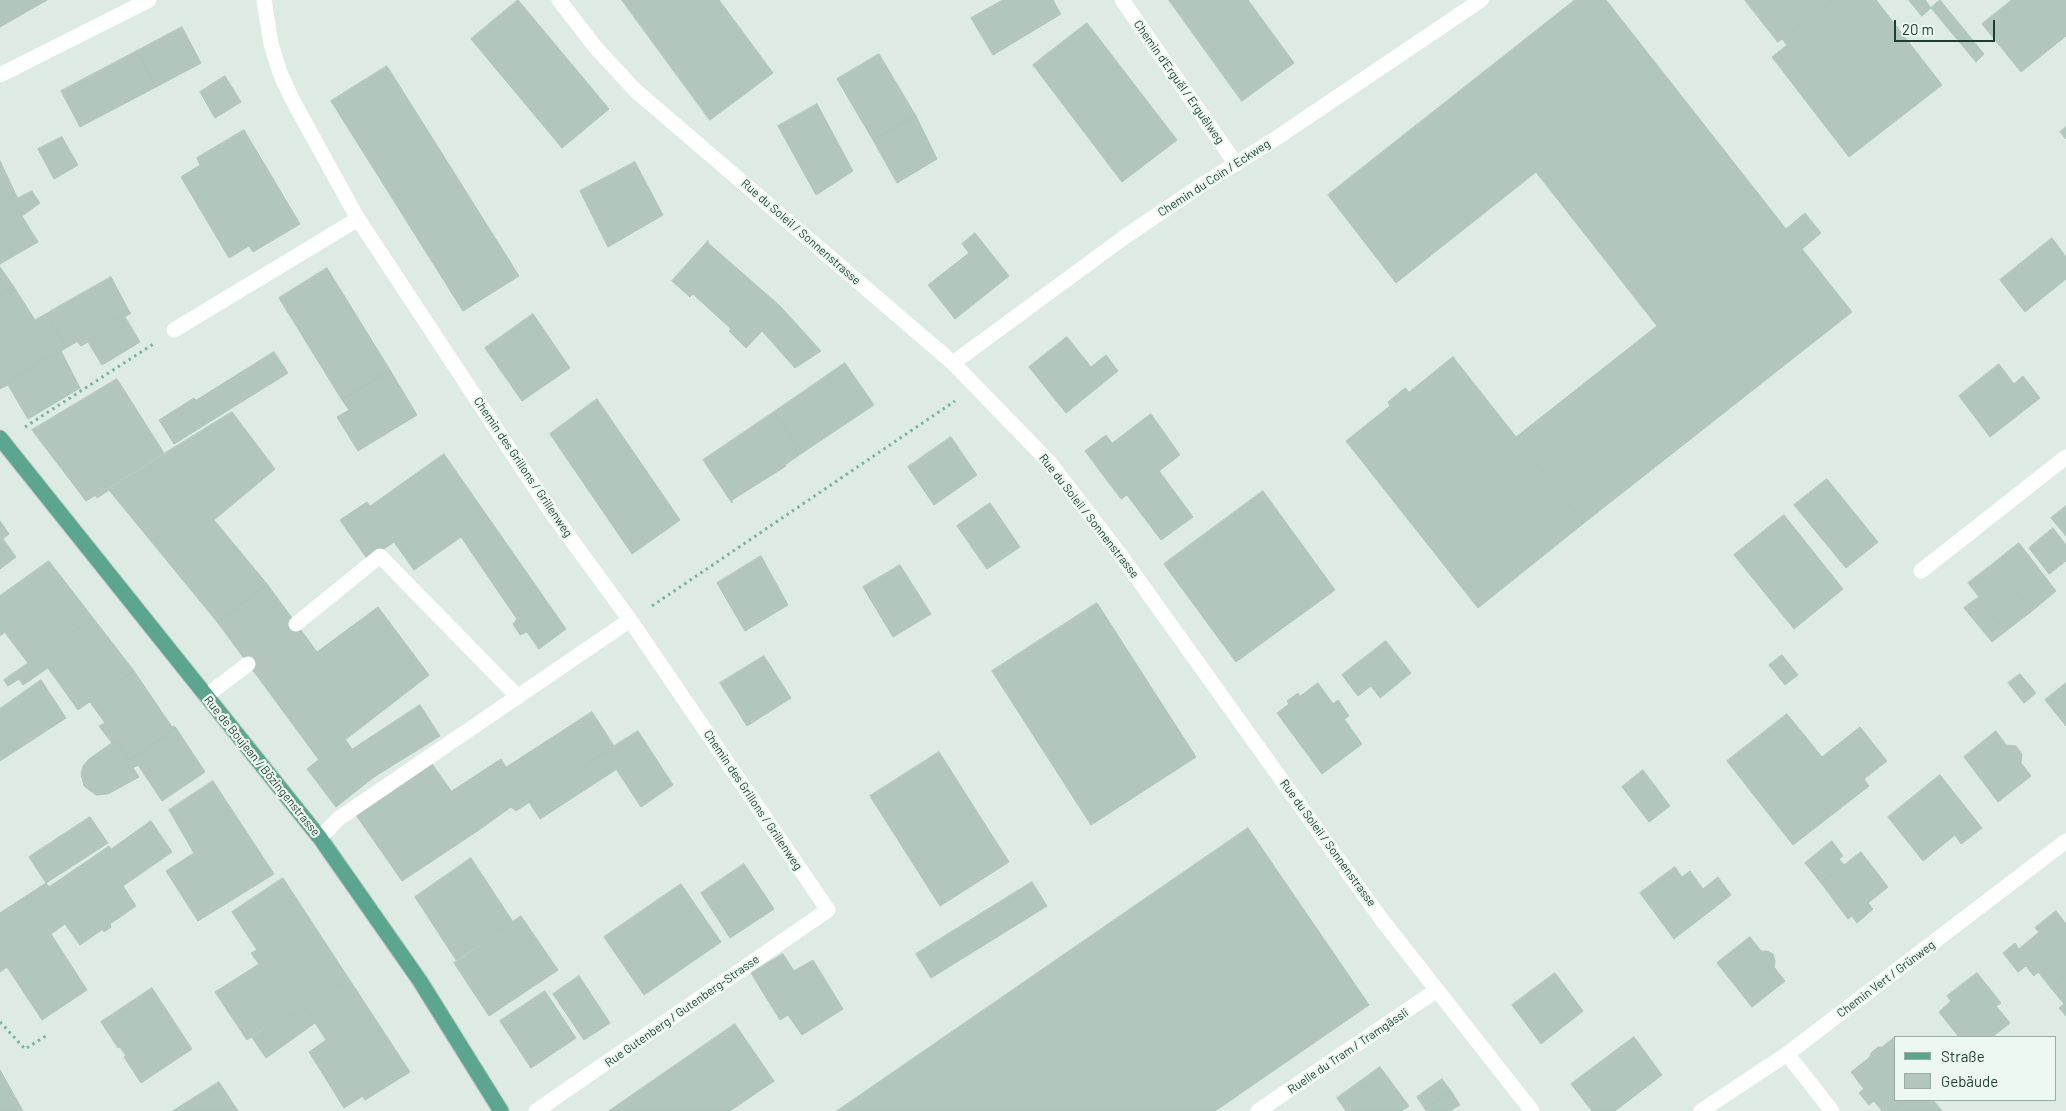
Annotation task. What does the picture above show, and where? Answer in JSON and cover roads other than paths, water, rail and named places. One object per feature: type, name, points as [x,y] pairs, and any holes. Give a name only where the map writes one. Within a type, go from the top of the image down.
[{"type":"main road","name":"Rue de Boujean / Bözingenstrasse","points":[[0,438],[320,838],[420,981],[501,1111]]},
{"type":"street","points":[[0,76],[149,0]]},
{"type":"street","name":"Chemin des Grillons / Grillenweg","points":[[264,0],[271,44],[280,73],[292,99],[358,219],[551,512],[630,620],[828,910]]},
{"type":"street","name":"Rue du Soleil / Sonnenstrasse","points":[[559,0],[596,48],[636,91],[953,363],[1050,463],[1116,549],[1382,920],[1532,1111]]},
{"type":"street","name":"Chemin d'Erguël / Erguëlweg","points":[[1122,0],[1236,164]]},
{"type":"street","name":"Chemin du Coin / Eckweg","points":[[953,363],[1126,236],[1481,0]]},
{"type":"street","points":[[174,330],[358,219]]},
{"type":"street","points":[[1921,570],[2066,457]]},
{"type":"street","points":[[296,624],[380,556],[518,697]]},
{"type":"street","points":[[320,838],[338,819],[630,620]]},
{"type":"street","points":[[206,696],[248,664]]},
{"type":"street","name":"Chemin Vert / Grünweg","points":[[1701,1111],[1787,1054],[2063,849]]},
{"type":"street","name":"Rue Gutenberg / Gutenberg-Strasse","points":[[536,1111],[828,910]]},
{"type":"street","name":"Ruelle du Tram / Tramgässli","points":[[1258,1111],[1437,990]]},
{"type":"street","points":[[1787,1054],[1832,1111]]}]
